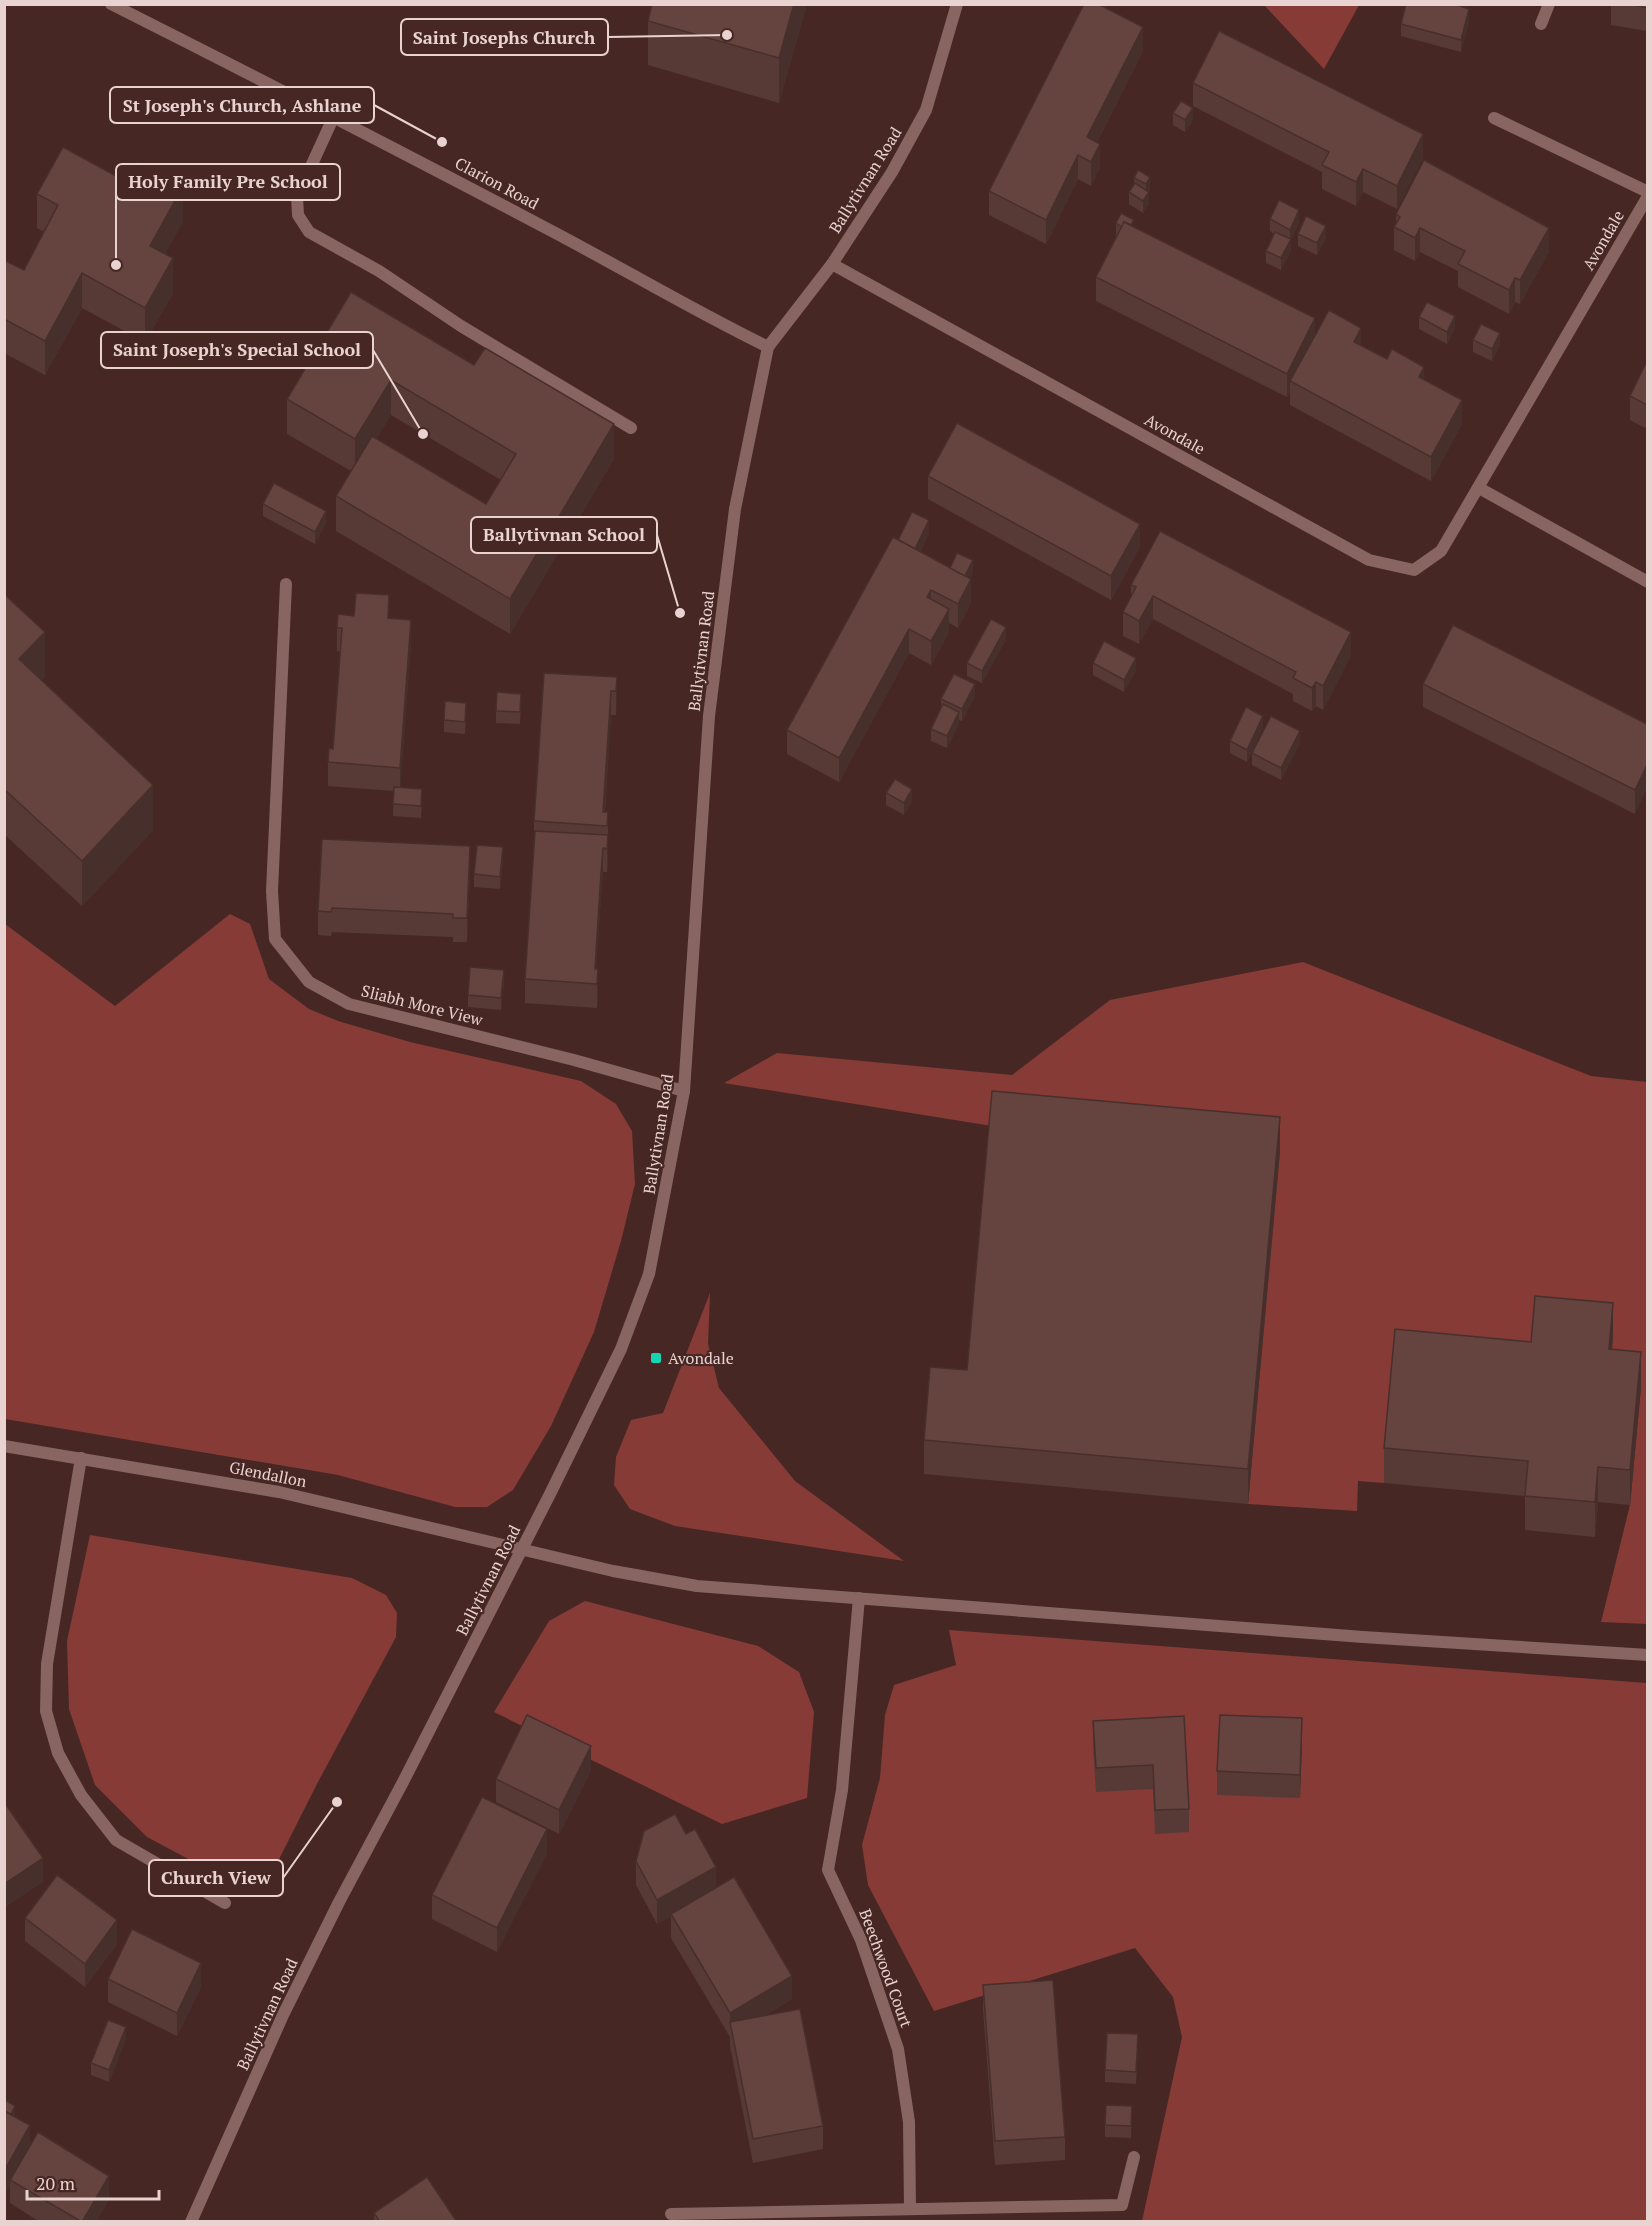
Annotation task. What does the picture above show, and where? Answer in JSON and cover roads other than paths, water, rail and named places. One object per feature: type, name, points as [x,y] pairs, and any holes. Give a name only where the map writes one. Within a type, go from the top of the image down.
[{"type":"street","name":"Clarion Road","points":[[111,4],[334,116],[618,266],[705,316],[768,347]]},
{"type":"street","name":"Ballytivnan Road","points":[[192,2222],[283,2015],[339,1902],[523,1548],[621,1349],[649,1274],[684,1092],[709,716],[735,509],[768,347],[832,264],[892,172],[926,110],[957,4]]},
{"type":"street","points":[[1541,24],[1549,4]]},
{"type":"street","points":[[334,116],[297,197],[298,215],[309,232],[379,271],[461,326],[631,428]]},
{"type":"street","name":"Avondale","points":[[832,264],[1369,560],[1414,570],[1441,551],[1647,194],[1494,118]]},
{"type":"street","points":[[1479,488],[1647,582]]},
{"type":"street","name":"Sliabh More View","points":[[286,584],[272,891],[274,939],[309,982],[349,1004],[573,1060],[684,1092]]},
{"type":"street","name":"Glendallon","points":[[4,1446],[279,1492],[613,1571],[697,1586],[1647,1655]]},
{"type":"street","points":[[81,1458],[47,1664],[46,1711],[58,1753],[81,1795],[116,1840],[225,1903]]},
{"type":"street","name":"Beechwood Court","points":[[859,1598],[842,1791],[828,1870],[861,1940],[898,2049],[909,2122],[910,2209]]},
{"type":"street","points":[[671,2214],[1122,2205],[1134,2157]]},
{"type":"place","name":"Saint Josephs Church","points":[[727,35]]},
{"type":"place","name":"St Joseph's Church, Ashlane","points":[[442,142]]},
{"type":"place","name":"Holy Family Pre School","points":[[116,265]]},
{"type":"place","name":"Saint Joseph's Special School","points":[[423,434]]},
{"type":"place","name":"Ballytivnan School","points":[[680,613]]},
{"type":"place","name":"Avondale","points":[[656,1358]]},
{"type":"place","name":"Church View","points":[[337,1802]]}]
